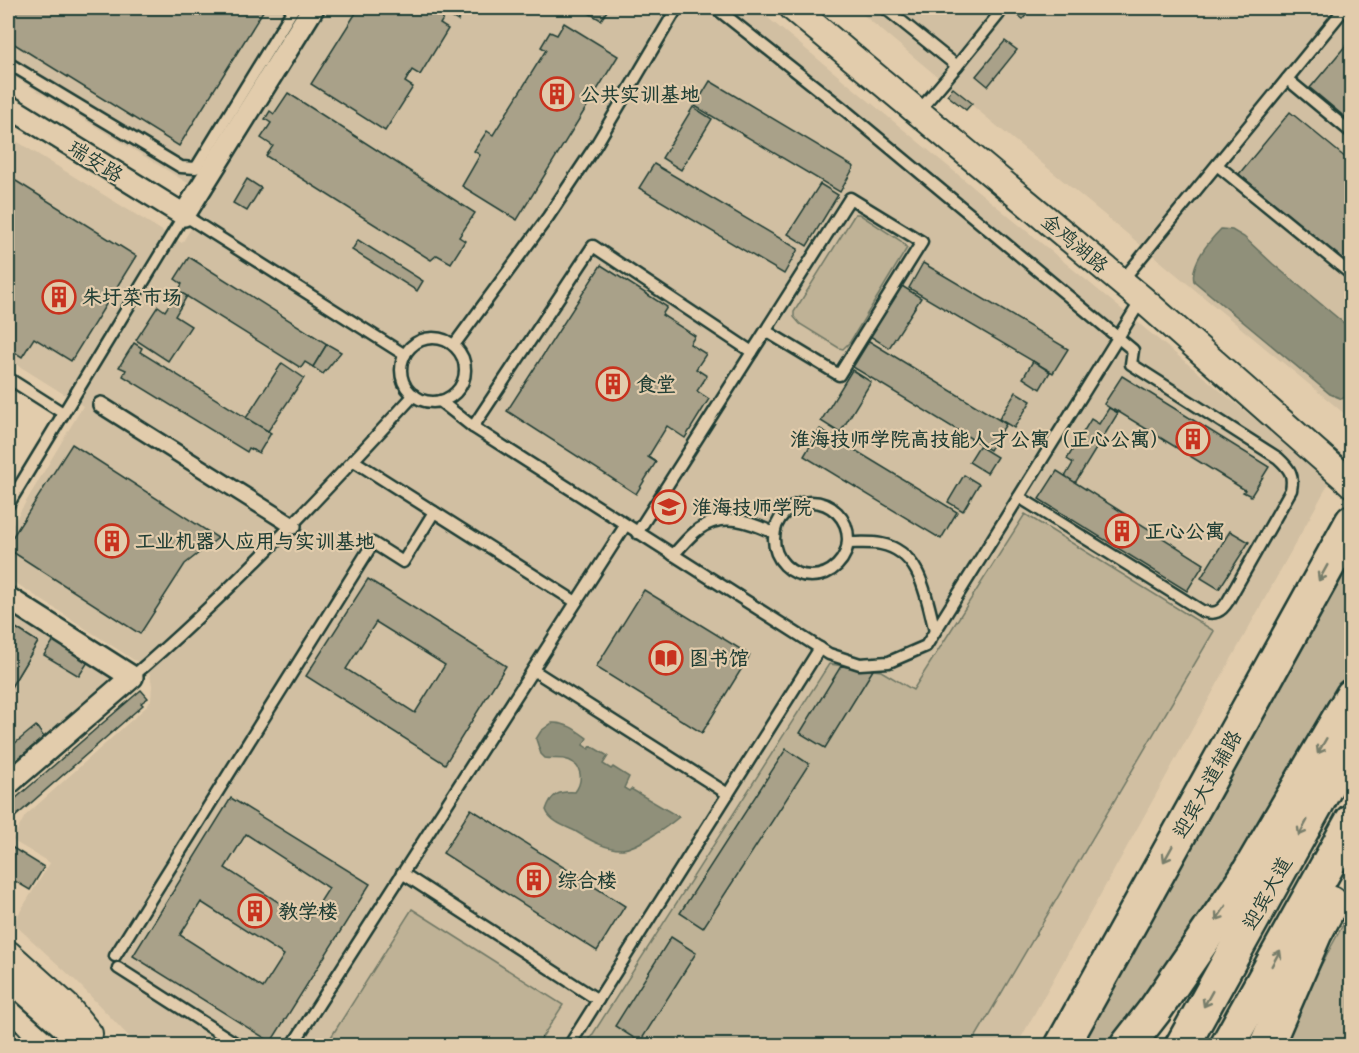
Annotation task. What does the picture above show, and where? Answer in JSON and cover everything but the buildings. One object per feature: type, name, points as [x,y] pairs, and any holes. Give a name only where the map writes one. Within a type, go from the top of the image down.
[{"type":"main road","name":"迎宾大道辅路","points":[[1062,1046],[1352,522]]},
{"type":"main road","points":[[1127,1046],[1155,1010],[1246,877],[1352,696]]},
{"type":"main road","name":"迎宾大道","points":[[1182,1046],[1352,740]]},
{"type":"main road","name":"迎宾大道","points":[[1227,1046],[1352,821]]},
{"type":"main road","points":[[1266,1046],[1315,933],[1352,866]]},
{"type":"main road","points":[[8,974],[89,1046]]},
{"type":"street","points":[[184,215],[313,8]]},
{"type":"street","name":"金鸡湖路","points":[[793,8],[1121,282],[1352,484]]},
{"type":"street","name":"瑞安路","points":[[8,106],[184,215]]},
{"type":"street","points":[[100,405],[293,526]]},
{"type":"street","points":[[8,598],[132,676],[8,784]]},
{"type":"street","points":[[8,954],[67,1007],[99,1046]]},
{"type":"lane","points":[[8,63],[181,167],[196,168],[294,8]]},
{"type":"lane","points":[[454,345],[548,217],[590,154],[676,8]]},
{"type":"lane","points":[[716,8],[846,111],[1133,350],[1131,364],[1278,458],[1292,472],[1291,490],[1228,601],[1222,610],[1210,613],[1202,611],[1019,497]]},
{"type":"lane","points":[[885,8],[957,66]]},
{"type":"lane","points":[[918,112],[999,14],[991,8]]},
{"type":"lane","points":[[1121,282],[1348,8]]},
{"type":"lane","points":[[1287,80],[1352,133]]},
{"type":"lane","points":[[1217,165],[1352,275]]},
{"type":"lane","points":[[637,533],[850,198],[922,242],[839,375],[766,331]]},
{"type":"lane","points":[[8,505],[184,215],[405,355]]},
{"type":"lane","points":[[472,427],[593,246],[752,352]]},
{"type":"lane","points":[[440,401],[472,427],[829,654],[860,664],[889,662],[926,646],[1142,300]]},
{"type":"lane","points":[[427,338],[446,340],[454,345],[465,362],[463,382],[450,397],[440,401],[431,402],[414,395],[403,381],[402,363],[405,355],[410,347],[427,338]]},
{"type":"lane","points":[[8,378],[63,414]]},
{"type":"lane","points":[[132,676],[172,642],[293,526],[414,395]]},
{"type":"lane","points":[[354,461],[576,602]]},
{"type":"lane","points":[[816,503],[833,509],[842,519],[847,530],[848,543],[838,564],[829,572],[818,576],[806,576],[794,573],[785,566],[778,556],[774,544],[774,533],[778,521],[786,511],[797,504],[816,503]]},
{"type":"lane","points":[[115,956],[373,543],[403,562],[434,512]]},
{"type":"lane","points":[[673,555],[700,528],[714,522],[730,519],[748,521],[774,533]]},
{"type":"lane","points":[[292,1046],[625,526]]},
{"type":"lane","points":[[848,543],[880,544],[906,555],[916,568],[924,587],[935,631]]},
{"type":"lane","points":[[569,1046],[820,648]]},
{"type":"lane","points":[[533,670],[728,794]]},
{"type":"lane","points":[[402,873],[598,1000]]},
{"type":"lane","points":[[118,968],[240,1046]]},
{"type":"shaded area","points":[[8,8],[298,8],[191,185],[8,73]]},
{"type":"shaded area","name":"淮海技师学院","points":[[327,8],[756,8],[1330,481],[1017,1045],[137,1045],[76,981],[13,923],[50,863],[12,840],[25,816],[145,708],[151,700],[152,685],[150,674],[137,662],[8,578],[8,532],[83,406],[8,359],[8,136],[182,243]]},
{"type":"shaded area","points":[[855,8],[1351,8],[1351,419],[974,107]]},
{"type":"shaded area","points":[[855,214],[859,214],[901,241],[907,248],[850,342],[843,349],[800,324],[794,317],[794,312]]},
{"type":"shaded area","points":[[1221,229],[1232,230],[1244,237],[1351,329],[1352,393],[1342,399],[1330,394],[1194,281],[1198,260],[1206,246]]},
{"type":"shaded area","points":[[1025,514],[1214,631],[971,1045],[597,1046],[589,1040],[829,664],[881,671],[913,690]]},
{"type":"shaded area","points":[[1351,562],[1351,689],[1119,1045],[1082,1046]]},
{"type":"shaded area","points":[[8,606],[120,676],[8,771]]},
{"type":"shaded area","points":[[552,723],[575,729],[587,738],[583,745],[589,749],[591,746],[608,756],[603,764],[629,777],[624,788],[629,791],[631,789],[679,817],[644,841],[623,849],[610,848],[598,843],[554,820],[546,810],[550,800],[560,793],[575,792],[580,782],[580,772],[570,761],[545,758],[541,754],[536,739],[541,731]]},
{"type":"shaded area","points":[[412,909],[563,1005],[537,1045],[326,1045]]},
{"type":"shaded area","points":[[1351,910],[1351,1045],[1285,1045],[1313,980]]},
{"type":"place","name":"公共实训基地","points":[[557,94]]},
{"type":"place","name":"朱圩菜市场","points":[[59,297]]},
{"type":"place","name":"食堂","points":[[613,384]]},
{"type":"place","name":"淮海技师学院高技能人才公寓（正心公寓）","points":[[1193,439]]},
{"type":"place","name":"淮海技师学院","points":[[669,507]]},
{"type":"place","name":"正心公寓","points":[[1122,531]]},
{"type":"place","name":"工业机器人应用与实训基地","points":[[112,541]]},
{"type":"place","name":"图书馆","points":[[666,658]]},
{"type":"place","name":"综合楼","points":[[534,880]]},
{"type":"place","name":"教学楼","points":[[255,911]]}]
